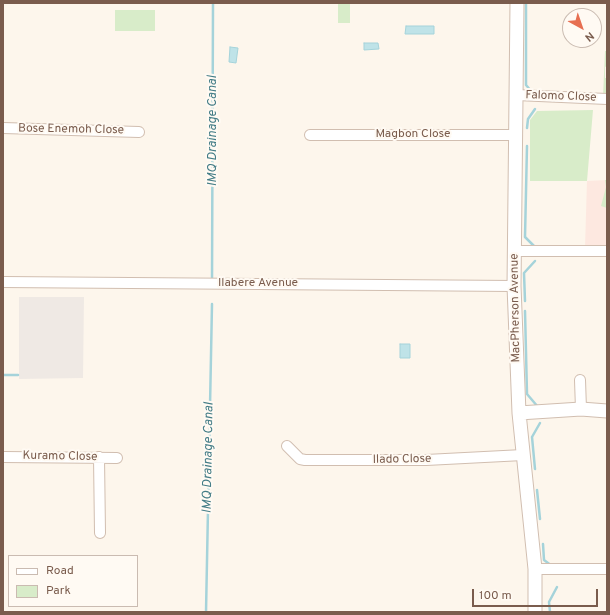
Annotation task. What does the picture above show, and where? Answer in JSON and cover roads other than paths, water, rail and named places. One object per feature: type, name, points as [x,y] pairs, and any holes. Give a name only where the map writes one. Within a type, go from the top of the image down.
[{"type":"street","name":"MacPherson Avenue","points":[[516,3],[514,286],[519,413],[535,569],[536,612]]},
{"type":"street","name":"Falomo Close","points":[[516,95],[607,99]]},
{"type":"street","name":"Bose Enemoh Close","points":[[3,128],[139,132]]},
{"type":"street","name":"Magbon Close","points":[[310,135],[516,135]]},
{"type":"street","points":[[515,251],[607,251]]},
{"type":"street","name":"Ilabere Avenue","points":[[3,282],[514,286]]},
{"type":"street","points":[[580,380],[581,409]]},
{"type":"street","points":[[519,413],[581,409],[607,411]]},
{"type":"street","name":"Ilado Close","points":[[287,446],[300,459],[305,460],[426,460],[523,455]]},
{"type":"street","name":"Kuramo Close","points":[[3,457],[117,458]]},
{"type":"street","points":[[99,458],[100,533]]},
{"type":"street","points":[[535,569],[607,569]]},
{"type":"water","points":[[406,26],[434,26],[434,34],[405,34]]},
{"type":"water","points":[[364,43],[378,43],[379,49],[364,50]]},
{"type":"water","points":[[230,47],[238,48],[236,63],[229,62]]},
{"type":"water","points":[[400,344],[410,344],[410,358],[400,358]]},
{"type":"waterway","name":"IMQ Drainage Canal","points":[[212,282],[213,3]]},
{"type":"waterway","points":[[526,3],[526,85],[532,92]]},
{"type":"waterway","points":[[527,128],[528,119],[535,109]]},
{"type":"waterway","points":[[527,146],[525,237],[535,247]]},
{"type":"waterway","points":[[525,301],[524,273],[535,261]]},
{"type":"waterway","name":"IMQ Drainage Canal","points":[[206,612],[212,304]]},
{"type":"waterway","points":[[525,311],[527,394],[538,407]]},
{"type":"waterway","points":[[3,375],[18,375]]},
{"type":"waterway","points":[[535,469],[532,437],[540,423]]},
{"type":"waterway","points":[[537,490],[540,519]]},
{"type":"waterway","points":[[543,544],[544,560],[552,566]]},
{"type":"waterway","points":[[550,612],[549,602],[557,587]]}]
